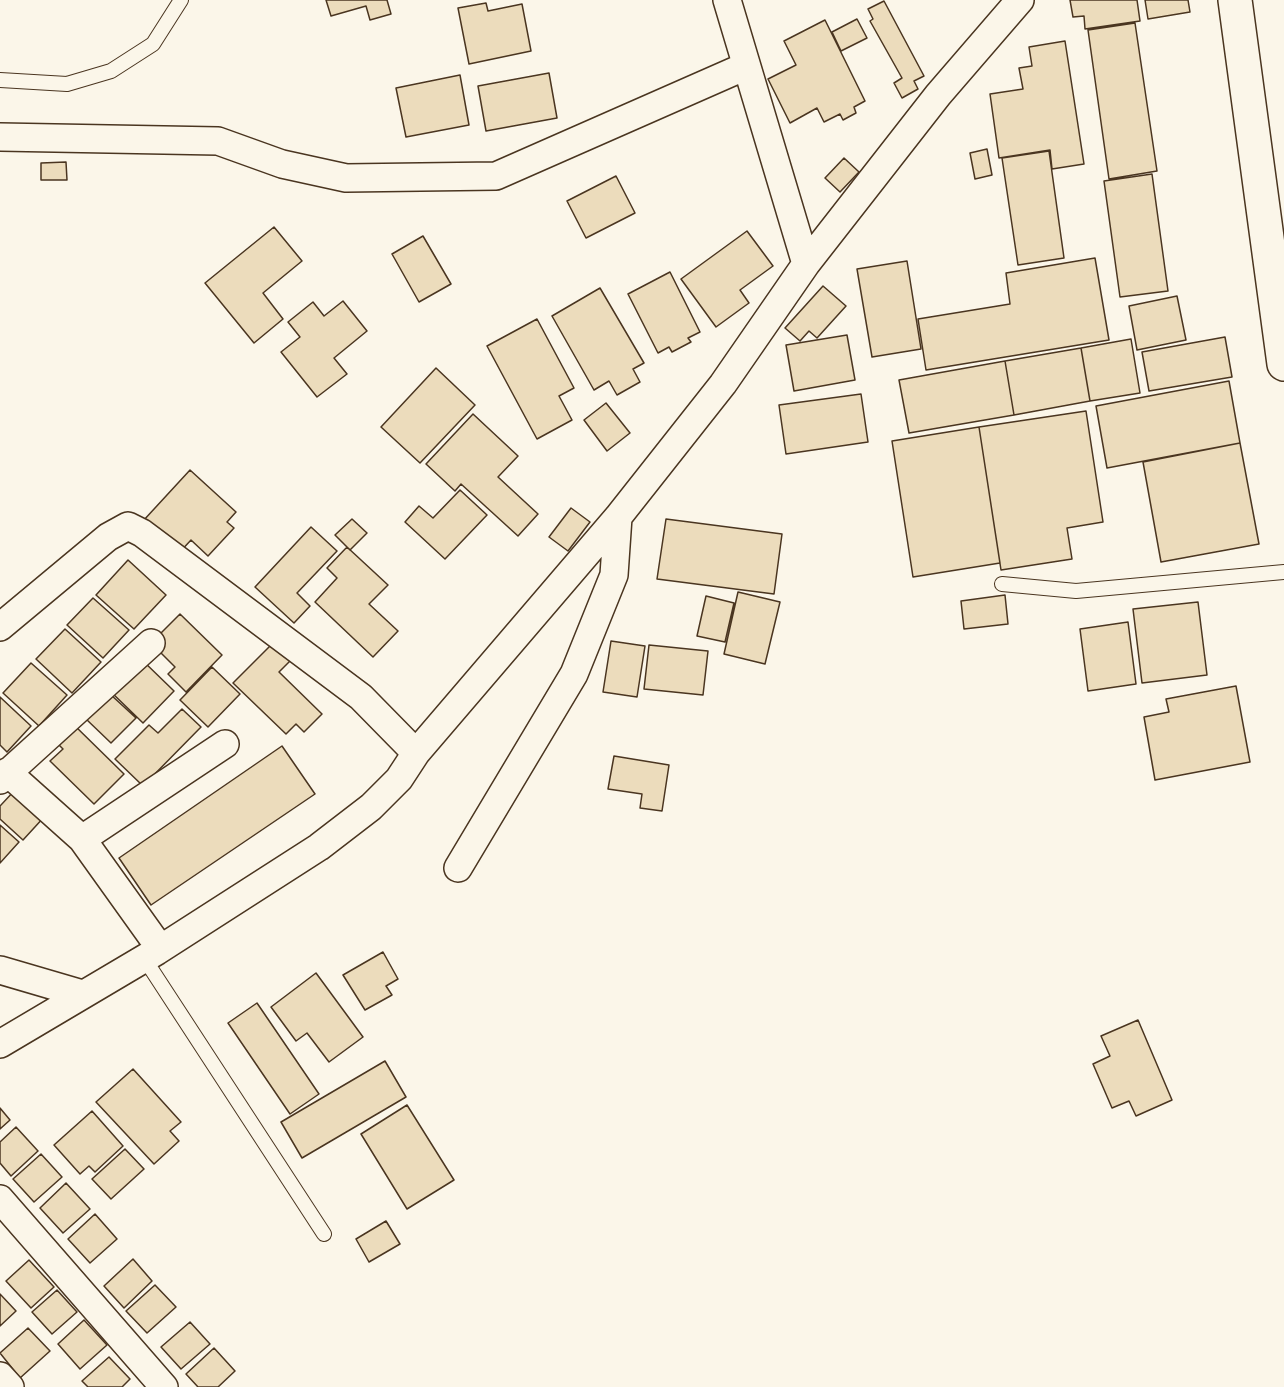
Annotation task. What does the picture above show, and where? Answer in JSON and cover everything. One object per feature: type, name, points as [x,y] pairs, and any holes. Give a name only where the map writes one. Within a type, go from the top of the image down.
[{"type":"highway","points":[[1235,0],[1284,364]]},
{"type":"street","points":[[727,0],[806,264]]},
{"type":"street","points":[[0,1044],[152,953],[319,848],[371,807],[399,779],[416,753],[618,517],[723,384],[806,264],[938,95],[1020,0]]},
{"type":"street","points":[[0,137],[218,141],[282,164],[346,178],[496,176],[746,66]]},
{"type":"street","points":[[458,868],[574,674],[614,575],[618,517]]},
{"type":"street","points":[[0,627],[108,537],[128,526],[142,533],[361,697],[416,753]]},
{"type":"street","points":[[151,643],[4,776],[82,839],[152,953]]},
{"type":"street","points":[[82,839],[225,744]]},
{"type":"street","points":[[0,970],[82,994]]},
{"type":"street","points":[[0,1199],[164,1387]]},
{"type":"street","points":[[0,1376],[10,1387]]},
{"type":"lane","points":[[0,80],[67,84],[111,71],[153,44],[181,0]]},
{"type":"lane","points":[[1002,584],[1076,591],[1284,572]]},
{"type":"lane","points":[[152,953],[324,1234]]},
{"type":"building","points":[[326,0],[387,0],[391,14],[370,20],[366,6],[331,16]]},
{"type":"building","points":[[1070,0],[1137,0],[1140,21],[1085,29],[1084,16],[1073,17]]},
{"type":"building","points":[[1145,0],[1188,0],[1190,12],[1148,19]]},
{"type":"building","points":[[884,1],[924,76],[914,81],[918,89],[902,98],[894,83],[902,78],[870,21],[873,19],[868,9]]},
{"type":"building","points":[[486,3],[488,11],[522,4],[531,51],[469,64],[458,8]]},
{"type":"building","points":[[857,19],[867,38],[841,51],[832,32]]},
{"type":"building","points":[[825,20],[865,101],[854,107],[856,113],[843,120],[840,114],[824,122],[817,108],[790,123],[768,79],[796,65],[784,41]]},
{"type":"building","points":[[1135,23],[1157,171],[1109,179],[1088,30]]},
{"type":"building","points":[[1065,41],[1084,164],[1052,169],[1050,150],[999,158],[990,94],[1023,89],[1019,68],[1032,66],[1029,47]]},
{"type":"building","points":[[549,73],[557,118],[486,131],[478,86]]},
{"type":"building","points":[[460,75],[469,125],[406,137],[396,88]]},
{"type":"building","points":[[987,149],[992,175],[975,179],[970,153]]},
{"type":"building","points":[[1049,151],[1064,258],[1018,265],[1002,158]]},
{"type":"building","points":[[844,158],[859,172],[840,192],[825,178]]},
{"type":"building","points":[[66,162],[67,180],[41,180],[41,163]]},
{"type":"building","points":[[1152,174],[1168,291],[1120,297],[1104,181]]},
{"type":"building","points":[[616,176],[635,213],[586,238],[567,201]]},
{"type":"building","points":[[274,227],[302,261],[263,293],[283,319],[254,343],[205,283]]},
{"type":"building","points":[[747,231],[773,266],[740,290],[749,303],[716,327],[681,279]]},
{"type":"building","points":[[423,236],[451,284],[419,302],[392,254]]},
{"type":"building","points":[[1095,258],[1109,340],[926,370],[918,319],[1010,304],[1006,273]]},
{"type":"building","points":[[907,261],[921,349],[872,357],[857,269]]},
{"type":"building","points":[[670,272],[700,332],[688,338],[691,342],[672,352],[669,347],[658,353],[628,294]]},
{"type":"building","points":[[823,286],[846,306],[817,338],[809,331],[800,341],[785,328]]},
{"type":"building","points":[[600,288],[644,363],[633,369],[640,382],[617,395],[609,381],[594,390],[552,316]]},
{"type":"building","points":[[1177,296],[1186,340],[1137,350],[1129,306]]},
{"type":"building","points":[[343,301],[367,331],[334,358],[347,374],[317,397],[281,352],[300,337],[288,322],[313,302],[324,316]]},
{"type":"building","points":[[537,319],[574,388],[559,396],[572,420],[537,439],[487,346]]},
{"type":"building","points":[[847,335],[855,380],[794,391],[786,345]]},
{"type":"building","points":[[1225,337],[1232,377],[1149,391],[1142,352]]},
{"type":"building","points":[[1131,339],[1140,393],[1090,401],[1081,348]]},
{"type":"building","points":[[1081,348],[1090,401],[1014,415],[1005,361]]},
{"type":"building","points":[[1005,361],[1014,415],[909,433],[899,380]]},
{"type":"building","points":[[436,368],[475,405],[420,463],[381,427]]},
{"type":"building","points":[[1229,381],[1240,443],[1107,468],[1096,406]]},
{"type":"building","points":[[861,394],[868,442],[786,454],[779,405]]},
{"type":"building","points":[[606,403],[630,433],[607,451],[584,420]]},
{"type":"building","points":[[1086,411],[1103,522],[1067,528],[1072,559],[1001,570],[979,427]]},
{"type":"building","points":[[473,414],[518,456],[498,477],[538,514],[518,536],[461,484],[455,491],[426,464]]},
{"type":"building","points":[[979,427],[1000,563],[913,577],[892,441]]},
{"type":"building","points":[[1240,443],[1259,544],[1161,562],[1143,462]]},
{"type":"building","points":[[190,470],[236,512],[227,522],[234,528],[208,556],[191,540],[178,554],[143,521]]},
{"type":"building","points":[[460,490],[487,515],[445,559],[405,522],[419,506],[433,518]]},
{"type":"building","points":[[571,508],[590,522],[568,551],[549,537]]},
{"type":"building","points":[[352,519],[367,533],[350,550],[335,535]]},
{"type":"building","points":[[666,519],[782,534],[774,594],[657,579]]},
{"type":"building","points":[[311,527],[337,551],[297,593],[310,606],[294,623],[255,587]]},
{"type":"building","points":[[347,547],[388,585],[369,604],[398,631],[373,657],[315,602],[337,578],[327,568]]},
{"type":"building","points":[[128,560],[166,595],[134,629],[96,595]]},
{"type":"building","points":[[738,592],[780,602],[765,664],[724,654]]},
{"type":"building","points":[[1005,595],[1008,624],[964,629],[961,601]]},
{"type":"building","points":[[706,596],[734,603],[725,642],[697,636]]},
{"type":"building","points":[[93,598],[129,630],[103,658],[67,625]]},
{"type":"building","points":[[1198,602],[1207,675],[1142,683],[1133,609]]},
{"type":"building","points":[[180,614],[222,655],[186,692],[168,674],[175,667],[151,643]]},
{"type":"building","points":[[1128,622],[1136,684],[1088,691],[1080,629]]},
{"type":"building","points":[[65,629],[101,662],[72,693],[36,659]]},
{"type":"building","points":[[611,641],[645,646],[637,697],[603,692]]},
{"type":"building","points":[[273,643],[291,660],[279,672],[322,714],[304,732],[296,724],[286,734],[233,683]]},
{"type":"building","points":[[649,645],[708,651],[703,695],[644,689]]},
{"type":"building","points":[[140,658],[174,691],[143,723],[109,690]]},
{"type":"building","points":[[31,663],[67,695],[39,726],[3,693]]},
{"type":"building","points":[[212,667],[240,694],[208,727],[180,700]]},
{"type":"building","points":[[1236,686],[1250,762],[1155,780],[1144,717],[1169,712],[1166,699]]},
{"type":"building","points":[[110,694],[136,718],[111,743],[86,719]]},
{"type":"building","points":[[0,697],[31,726],[7,752],[0,745]]},
{"type":"building","points":[[182,709],[201,727],[143,786],[115,759],[149,725],[158,733]]},
{"type":"building","points":[[72,723],[124,774],[94,804],[50,761],[63,749],[55,741]]},
{"type":"building","points":[[282,746],[315,794],[151,905],[119,858]]},
{"type":"building","points":[[614,756],[669,765],[662,811],[640,808],[642,794],[608,789]]},
{"type":"building","points":[[15,790],[45,816],[23,840],[0,819],[0,806]]},
{"type":"building","points":[[0,825],[19,842],[0,863]]},
{"type":"building","points":[[383,952],[398,979],[386,986],[392,995],[365,1010],[343,975]]},
{"type":"building","points":[[316,973],[363,1037],[329,1062],[307,1033],[296,1041],[271,1007]]},
{"type":"building","points":[[257,1003],[319,1094],[290,1114],[228,1023]]},
{"type":"building","points":[[1138,1020],[1172,1100],[1136,1116],[1129,1101],[1112,1108],[1093,1064],[1110,1056],[1101,1036]]},
{"type":"building","points":[[385,1061],[406,1097],[302,1158],[281,1122]]},
{"type":"building","points":[[133,1069],[181,1122],[170,1131],[179,1141],[154,1164],[96,1102]]},
{"type":"building","points":[[407,1105],[454,1180],[407,1209],[361,1134]]},
{"type":"building","points":[[0,1108],[10,1120],[0,1129]]},
{"type":"building","points":[[92,1111],[123,1146],[95,1172],[89,1166],[80,1174],[54,1145]]},
{"type":"building","points":[[16,1127],[38,1151],[11,1176],[0,1163],[0,1142]]},
{"type":"building","points":[[125,1149],[144,1169],[111,1199],[92,1179]]},
{"type":"building","points":[[41,1154],[62,1177],[34,1202],[13,1179]]},
{"type":"building","points":[[66,1183],[90,1209],[63,1233],[40,1208]]},
{"type":"building","points":[[95,1214],[117,1239],[90,1263],[68,1239]]},
{"type":"building","points":[[386,1221],[400,1244],[369,1262],[356,1239]]},
{"type":"building","points":[[133,1259],[152,1281],[124,1308],[104,1286]]},
{"type":"building","points":[[29,1260],[54,1287],[31,1308],[6,1281]]},
{"type":"building","points":[[155,1285],[176,1307],[147,1333],[126,1311]]},
{"type":"building","points":[[57,1290],[77,1312],[52,1334],[32,1312]]},
{"type":"building","points":[[0,1294],[16,1311],[0,1326]]},
{"type":"building","points":[[84,1320],[107,1345],[80,1369],[58,1344]]},
{"type":"building","points":[[190,1322],[210,1344],[181,1369],[161,1347]]},
{"type":"building","points":[[28,1328],[50,1351],[20,1378],[0,1353]]},
{"type":"building","points":[[214,1348],[235,1371],[218,1387],[198,1387],[186,1374]]},
{"type":"building","points":[[109,1357],[130,1379],[122,1387],[88,1387],[82,1381]]}]
